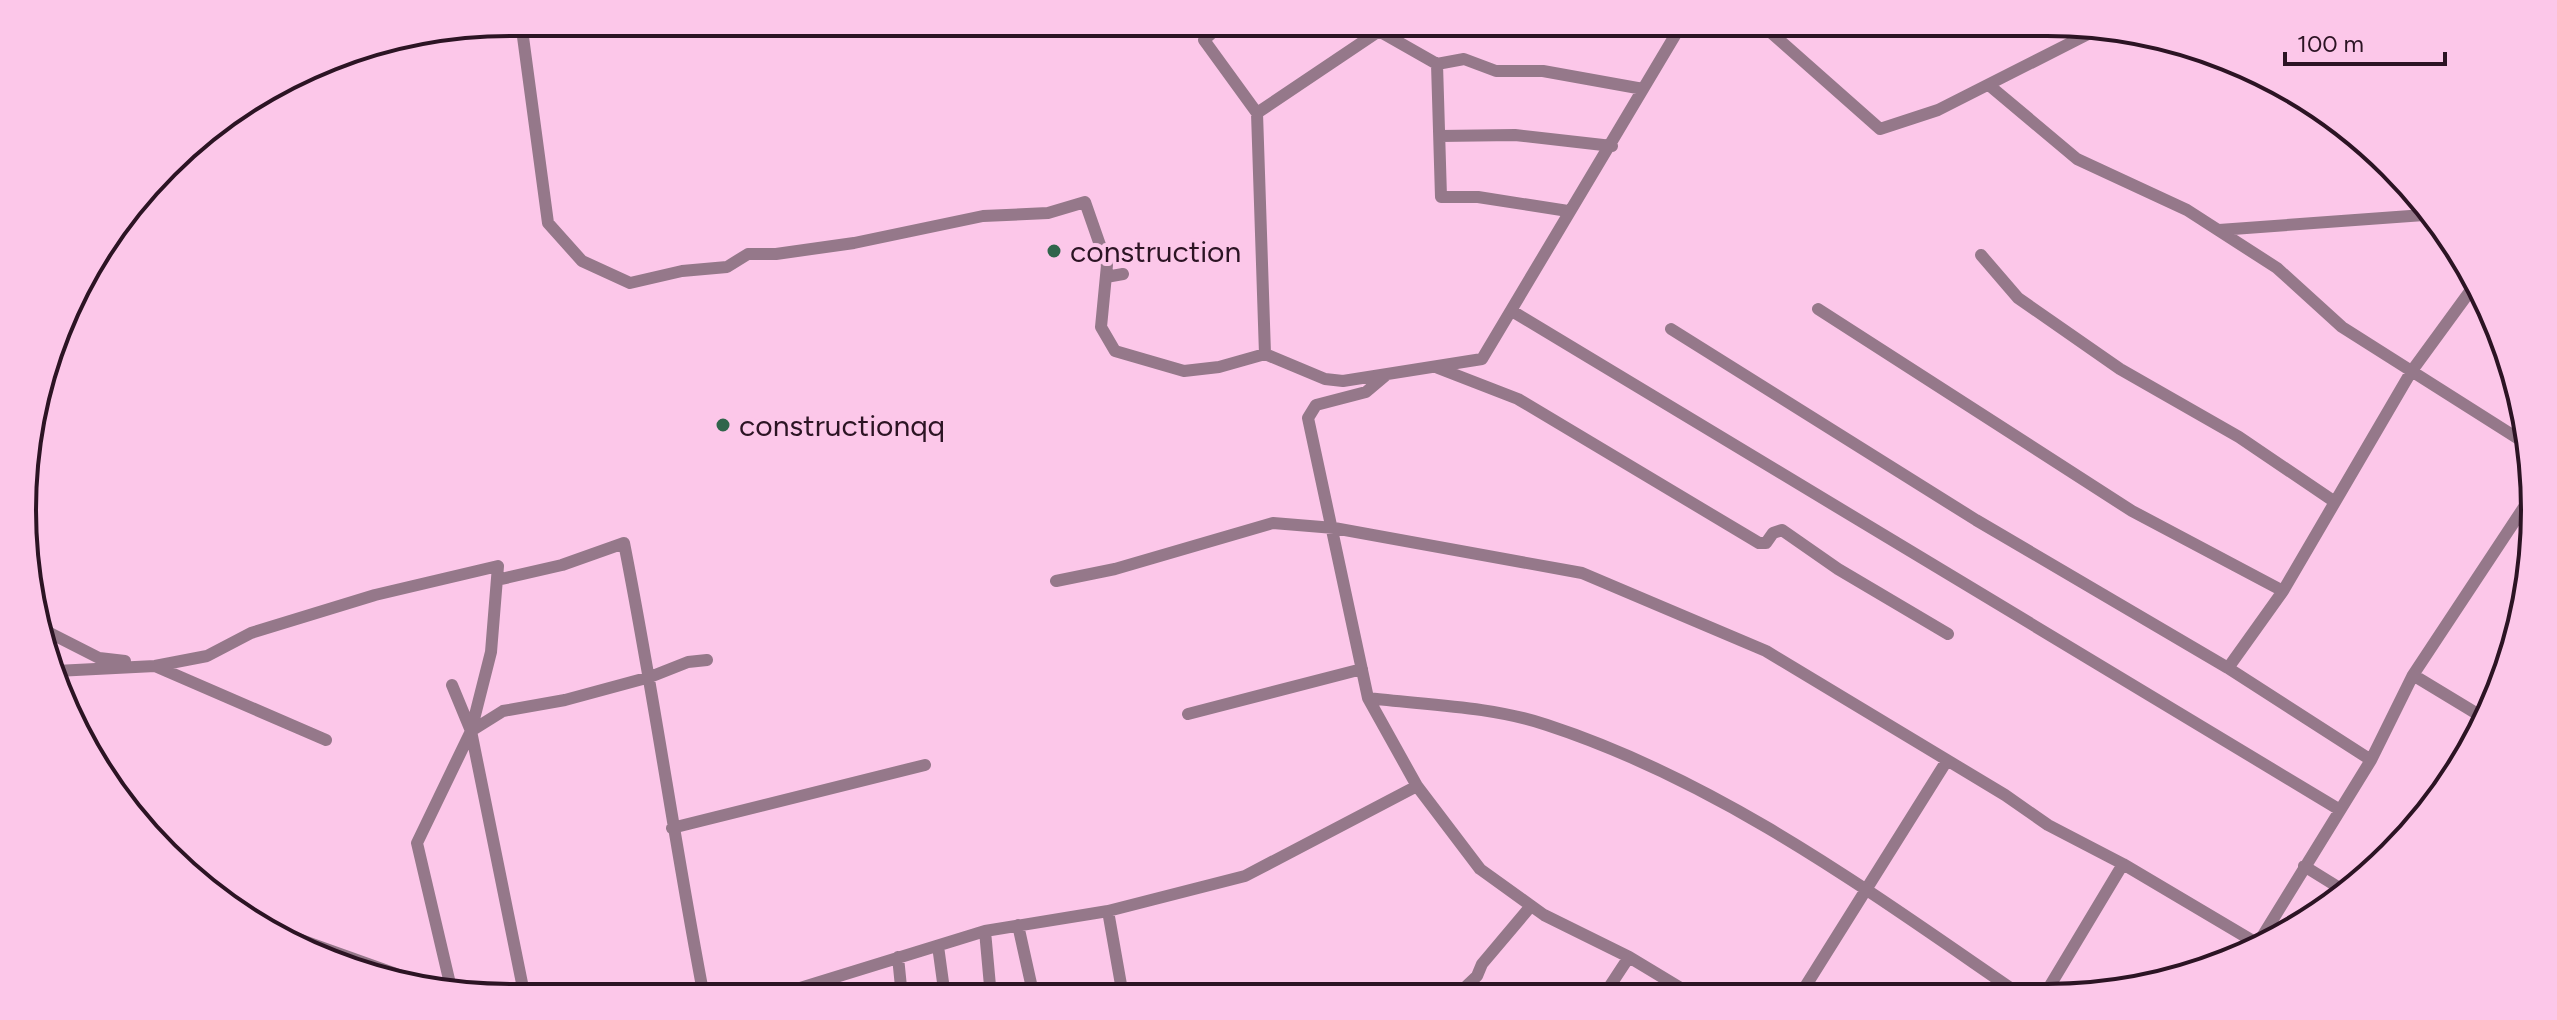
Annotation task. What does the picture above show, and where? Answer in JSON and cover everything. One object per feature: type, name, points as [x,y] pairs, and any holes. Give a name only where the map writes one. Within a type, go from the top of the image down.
[{"type":"street","points":[[523,36],[548,223],[582,261],[630,283],[682,271],[727,267],[748,254],[776,254],[854,243],[983,216],[1048,213],[1085,202],[1107,265],[1101,327],[1115,351],[1184,371],[1219,367],[1265,354],[1325,379],[1343,381],[1482,359],[1568,211],[1612,146],[1675,36]]},
{"type":"street","points":[[1208,36],[1204,40],[1257,113],[1265,354]]},
{"type":"street","points":[[1257,113],[1372,36]]},
{"type":"street","points":[[1388,36],[1437,64],[1464,59],[1496,71],[1543,71],[1643,89]]},
{"type":"street","points":[[1775,36],[1880,129],[1938,110],[2082,37]]},
{"type":"street","points":[[1437,64],[1441,197],[1478,197],[1568,211]]},
{"type":"street","points":[[1990,86],[2077,159],[2187,210],[2219,230],[2277,268],[2342,327],[2515,437]]},
{"type":"street","points":[[1440,136],[1515,135],[1612,146]]},
{"type":"street","points":[[2219,230],[2418,215]]},
{"type":"street","points":[[1981,255],[2018,298],[2030,307],[2120,369],[2239,437],[2335,502]]},
{"type":"street","points":[[1106,277],[1123,274]]},
{"type":"street","points":[[2228,668],[2283,591],[2411,372],[2468,293]]},
{"type":"street","points":[[1818,309],[2132,511],[2283,591]]},
{"type":"street","points":[[1512,311],[2340,810]]},
{"type":"street","points":[[1671,329],[1976,520],[2228,668],[2371,760]]},
{"type":"street","points":[[1435,366],[1518,399],[1759,543],[1766,543],[1773,533],[1782,530],[1838,569],[1948,634]]},
{"type":"street","points":[[1385,376],[1366,392],[1316,405],[1308,418],[1368,698],[1417,786],[1480,869],[1531,906],[1674,984]]},
{"type":"street","points":[[2266,930],[2371,760],[2413,675],[2521,512]]},
{"type":"street","points":[[1056,581],[1115,569],[1273,523],[1334,528],[1582,573],[1766,651],[2048,825],[2123,864],[2245,940]]},
{"type":"street","points":[[497,580],[562,565],[624,543],[650,677],[672,828],[702,984]]},
{"type":"street","points":[[64,671],[155,666],[207,656],[251,633],[375,595],[498,566],[491,652],[471,731],[417,843],[449,980]]},
{"type":"street","points":[[52,634],[99,658],[155,666],[326,740]]},
{"type":"street","points":[[471,731],[503,711],[565,700],[650,677],[688,662],[707,660]]},
{"type":"street","points":[[1188,714],[1362,669]]},
{"type":"street","points":[[2413,675],[2475,713]]},
{"type":"street","points":[[452,685],[471,731],[522,984]]},
{"type":"street","points":[[1368,698],[1506,716],[1568,733],[1740,810],[2004,984]]},
{"type":"street","points":[[1807,984],[1946,762]]},
{"type":"street","points":[[672,828],[925,765]]},
{"type":"street","points":[[828,984],[898,957],[985,931],[1108,911],[1245,876],[1417,786]]},
{"type":"street","points":[[2051,984],[2123,864]]},
{"type":"street","points":[[2304,866],[2336,886]]},
{"type":"street","points":[[1469,984],[1531,906]]},
{"type":"street","points":[[1108,911],[1121,984]]},
{"type":"street","points":[[1018,925],[1031,984]]},
{"type":"street","points":[[985,931],[990,984]]},
{"type":"street","points":[[938,946],[943,984]]},
{"type":"street","points":[[898,957],[901,984]]},
{"type":"street","points":[[1611,984],[1629,957]]},
{"type":"place","name":"construction","points":[[1054,251]]},
{"type":"place","name":"constructionqq","points":[[723,425]]}]
